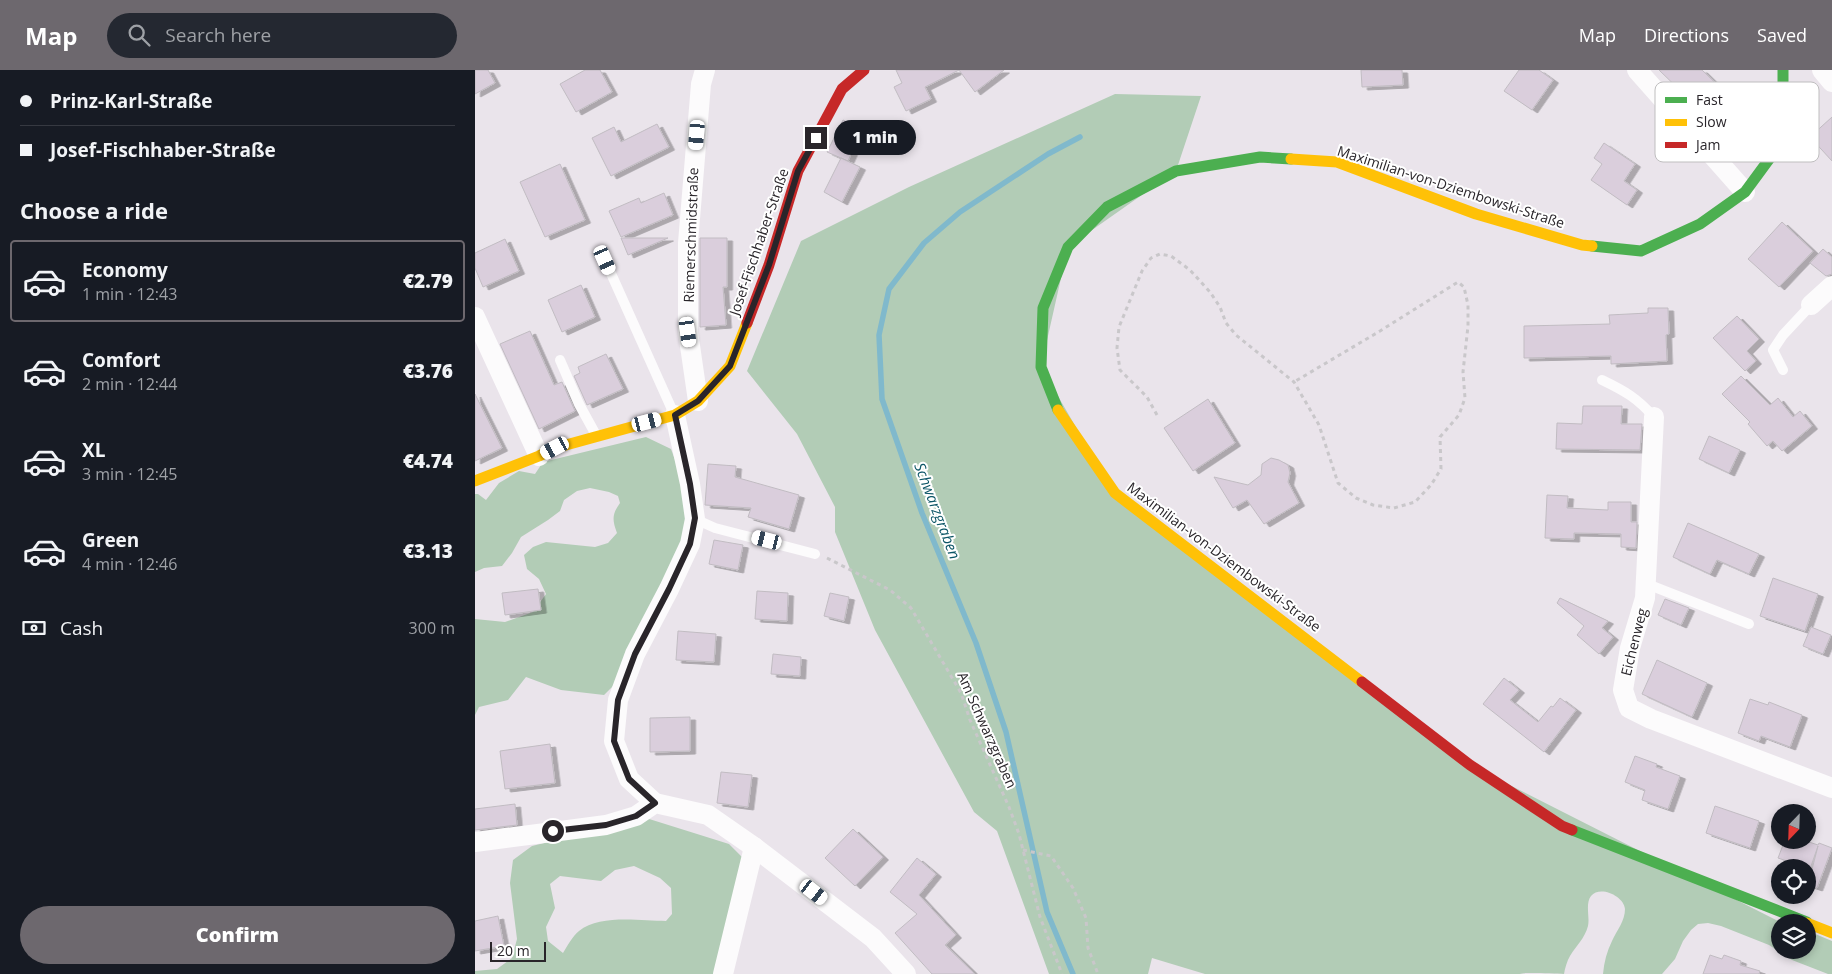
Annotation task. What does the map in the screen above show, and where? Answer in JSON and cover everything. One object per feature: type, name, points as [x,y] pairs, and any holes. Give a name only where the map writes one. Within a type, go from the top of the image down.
[{"type":"street","name":"Riemerschmidstraße","points":[[698,401],[688,332],[688,243],[701,84],[705,70]]},
{"type":"street","name":"Josef-Fischhaber-Straße","points":[[475,481],[555,448],[675,415],[698,401],[730,366],[769,265],[798,171],[842,89],[864,70]]},
{"type":"street","points":[[1637,70],[1655,90]]},
{"type":"street","points":[[1822,70],[1832,82]]},
{"type":"street","name":"Maximilian-von-Dziembowski-Straße","points":[[1767,162],[1745,192],[1700,224],[1641,251],[1582,245],[1476,214],[1337,162],[1260,157],[1176,171],[1107,207],[1068,247],[1043,308],[1041,367],[1060,414],[1115,493],[1470,765],[1563,826],[1784,914]]},
{"type":"street","points":[[1718,162],[1745,192]]},
{"type":"street","points":[[1811,305],[1832,286]]},
{"type":"street","points":[[475,317],[539,456]]},
{"type":"street","points":[[675,415],[690,484],[695,518],[690,544],[635,654],[618,700],[614,741],[629,779],[655,803],[707,815],[754,847],[873,938],[906,974]]},
{"type":"street","name":"Eichenweg","points":[[1653,417],[1647,584],[1645,598],[1630,648],[1623,690],[1629,708],[1651,719],[1832,788]]},
{"type":"street","points":[[475,842],[606,825],[636,816],[655,803]]},
{"type":"street","points":[[723,974],[754,847]]},
{"type":"street","name":"Maximilian-von-Dziembowski-Straße","points":[[1816,927],[1832,933]]},
{"type":"lane","points":[[605,260],[675,415]]},
{"type":"lane","points":[[1783,370],[1773,350],[1783,335],[1811,305]]},
{"type":"lane","points":[[560,360],[579,404],[596,436]]},
{"type":"lane","points":[[1602,380],[1640,401],[1653,417]]},
{"type":"lane","points":[[695,518],[715,528],[815,554]]},
{"type":"lane","points":[[1647,584],[1749,624]]},
{"type":"path","points":[[1157,415],[1147,397],[1119,370],[1117,348],[1119,327],[1141,272],[1151,258],[1160,254],[1171,256],[1190,270],[1211,292],[1220,307],[1226,323],[1236,335],[1294,382],[1319,425],[1338,483],[1356,498],[1373,505],[1394,508],[1415,502],[1431,485],[1441,469],[1439,437],[1459,416],[1465,398],[1463,372],[1468,326],[1464,287],[1458,282],[1294,382]]},
{"type":"path","name":"Am Schwarzgraben","points":[[815,554],[841,564],[890,590],[911,608],[961,693],[970,720],[1009,807],[1023,850],[1040,917],[1063,974]]},
{"type":"path","points":[[1023,850],[1051,856],[1073,888],[1086,918],[1088,948],[1098,974]]},
{"type":"green space","points":[[1115,94],[1201,96],[1176,171],[1068,247],[1041,367],[1109,484],[1470,765],[1771,917],[1771,946],[1721,926],[1708,923],[1698,924],[1683,941],[1675,959],[1662,974],[1603,974],[1607,953],[1622,921],[1625,909],[1624,904],[1616,896],[1600,892],[1595,893],[1589,899],[1587,930],[1569,958],[1564,974],[1205,974],[1152,958],[1148,974],[1049,974],[997,831],[974,812],[875,630],[835,532],[835,507],[797,434],[747,371],[801,241],[909,187]]},
{"type":"green space","points":[[646,437],[671,449],[684,484],[686,539],[616,683],[604,695],[561,690],[526,677],[508,700],[479,707],[475,715],[475,619],[505,622],[533,612],[546,594],[539,579],[527,569],[524,555],[533,547],[546,542],[595,547],[608,543],[617,533],[614,517],[615,510],[620,503],[618,496],[609,492],[590,488],[577,491],[564,500],[560,511],[521,537],[502,566],[484,568],[475,572],[475,494],[486,500],[499,483],[519,471],[535,474],[543,462]]},
{"type":"green space","points":[[646,818],[729,844],[742,857],[719,974],[475,974],[475,971],[497,969],[512,958],[517,939],[510,883],[513,860],[532,846]],"holes":[[[634,866],[660,878],[671,888],[672,914],[666,921],[609,920],[598,922],[579,931],[572,938],[563,953],[548,941],[546,927],[555,908],[550,884],[560,876],[601,881],[615,870]]]},
{"type":"green space","points":[[1816,934],[1832,941],[1832,974],[1790,959],[1816,959]]},
{"type":"building","points":[[475,70],[488,70],[495,83],[475,94]]},
{"type":"building","points":[[585,70],[600,70],[612,92],[576,112],[560,84]]},
{"type":"building","points":[[896,70],[959,70],[925,87],[931,99],[906,111],[894,87],[902,83]]},
{"type":"building","points":[[959,70],[1004,70],[975,92]]},
{"type":"building","points":[[1361,70],[1402,70],[1403,85],[1362,87]]},
{"type":"building","points":[[1519,70],[1539,70],[1553,80],[1532,110],[1504,91]]},
{"type":"building","points":[[1659,70],[1702,70],[1714,82],[1671,82]]},
{"type":"building","points":[[1832,117],[1832,161],[1819,147],[1819,129]]},
{"type":"building","points":[[843,120],[862,129],[848,161],[827,152]]},
{"type":"building","points":[[657,124],[669,147],[611,176],[592,138],[614,127],[621,142]]},
{"type":"building","points":[[1604,143],[1635,164],[1624,181],[1637,190],[1627,205],[1591,180],[1602,164],[1594,158]]},
{"type":"building","points":[[841,158],[860,167],[842,202],[824,192]]},
{"type":"building","points":[[560,164],[585,220],[545,237],[520,182]]},
{"type":"building","points":[[664,193],[673,215],[621,237],[609,211],[639,198],[641,203]]},
{"type":"building","points":[[1782,222],[1813,251],[1779,287],[1748,259]]},
{"type":"building","points":[[621,238],[668,238],[628,255]]},
{"type":"building","points":[[700,238],[727,238],[727,287],[723,287],[726,325],[700,327]]},
{"type":"building","points":[[505,239],[519,271],[483,287],[475,268],[475,253]]},
{"type":"building","points":[[1823,249],[1832,257],[1832,274],[1826,276],[1810,263]]},
{"type":"building","points":[[581,285],[595,317],[562,332],[548,300]]},
{"type":"building","points":[[1648,308],[1668,308],[1667,361],[1611,364],[1611,356],[1524,358],[1524,326],[1610,324],[1609,315],[1648,313]]},
{"type":"building","points":[[1737,316],[1759,339],[1747,351],[1756,361],[1745,371],[1713,338]]},
{"type":"building","points":[[530,331],[554,385],[562,382],[575,411],[539,429],[500,344]]},
{"type":"building","points":[[606,354],[623,389],[587,405],[574,376],[580,373],[578,367]]},
{"type":"building","points":[[1741,376],[1770,405],[1778,398],[1793,417],[1800,411],[1812,426],[1782,451],[1773,441],[1767,446],[1748,424],[1750,422],[1722,394]]},
{"type":"building","points":[[475,394],[502,448],[475,461]]},
{"type":"building","points":[[1208,399],[1235,443],[1193,471],[1164,428]]},
{"type":"building","points":[[1583,406],[1622,406],[1621,424],[1642,424],[1640,450],[1556,449],[1557,423],[1582,424]]},
{"type":"building","points":[[1709,436],[1740,450],[1729,473],[1699,459]]},
{"type":"building","points":[[1271,458],[1288,465],[1290,473],[1288,482],[1299,503],[1264,524],[1247,500],[1233,508],[1214,477],[1248,485],[1261,475],[1262,464]]},
{"type":"building","points":[[708,464],[736,466],[735,477],[799,495],[789,529],[748,517],[751,508],[705,505]]},
{"type":"building","points":[[1547,495],[1568,496],[1567,508],[1608,510],[1608,502],[1631,502],[1631,522],[1637,522],[1636,548],[1621,547],[1621,534],[1574,533],[1574,539],[1545,538]]},
{"type":"building","points":[[1688,523],[1759,554],[1749,574],[1717,560],[1710,574],[1673,557]]},
{"type":"building","points":[[714,540],[743,545],[738,570],[709,564]]},
{"type":"building","points":[[1773,578],[1818,594],[1805,631],[1760,616]]},
{"type":"building","points":[[538,589],[541,610],[505,615],[502,593]]},
{"type":"building","points":[[757,591],[788,593],[787,621],[755,619]]},
{"type":"building","points":[[830,593],[849,597],[844,621],[824,616]]},
{"type":"building","points":[[1560,598],[1608,621],[1602,628],[1613,637],[1599,654],[1577,635],[1584,626],[1557,603]]},
{"type":"building","points":[[1665,599],[1689,608],[1681,625],[1658,615]]},
{"type":"building","points":[[1811,627],[1831,635],[1823,654],[1803,646]]},
{"type":"building","points":[[678,631],[716,634],[714,662],[676,660]]},
{"type":"building","points":[[773,654],[801,657],[800,676],[771,674]]},
{"type":"building","points":[[1657,660],[1707,683],[1692,717],[1642,694]]},
{"type":"building","points":[[1504,678],[1519,690],[1510,700],[1538,722],[1560,698],[1576,710],[1544,752],[1483,704]]},
{"type":"building","points":[[1750,699],[1768,705],[1769,702],[1802,715],[1790,747],[1761,736],[1759,741],[1738,733]]},
{"type":"building","points":[[690,717],[690,751],[650,752],[650,718]]},
{"type":"building","points":[[550,744],[555,783],[505,789],[500,751]]},
{"type":"building","points":[[1635,756],[1657,764],[1656,767],[1680,776],[1668,809],[1642,800],[1645,790],[1625,782]]},
{"type":"building","points":[[721,772],[752,775],[748,807],[717,803]]},
{"type":"building","points":[[515,804],[517,825],[475,830],[475,809]]},
{"type":"building","points":[[1715,806],[1759,821],[1750,848],[1706,833]]},
{"type":"building","points":[[853,829],[883,857],[855,886],[825,858]]},
{"type":"building","points":[[1819,843],[1832,848],[1817,888],[1815,859],[1818,846],[1813,859],[1778,858],[1782,849],[1816,849],[1816,844]]},
{"type":"building","points":[[917,858],[936,874],[919,895],[956,935],[945,945],[975,974],[932,974],[895,933],[917,914],[890,892]]},
{"type":"building","points":[[498,916],[504,946],[475,951],[475,921]]},
{"type":"building","points":[[1710,955],[1722,959],[1724,955],[1741,961],[1740,965],[1760,971],[1759,974],[1703,974]]},
{"type":"waterway","name":"Schwarzgraben","points":[[1073,974],[1047,912],[1006,732],[976,643],[922,513],[882,399],[879,335],[889,289],[924,243],[960,212],[1048,154],[1080,137]]},
{"type":"traffic: fast","points":[[1783,70],[1783,82]]},
{"type":"traffic: fast","points":[[1058,410],[1041,367],[1043,308],[1068,247],[1107,207],[1176,171],[1260,157],[1291,159]]},
{"type":"traffic: fast","points":[[1592,246],[1641,251],[1700,224],[1745,192],[1767,162]]},
{"type":"traffic: fast","points":[[1572,830],[1787,914]]},
{"type":"traffic: slow","points":[[1291,159],[1337,162],[1476,214],[1582,245],[1592,246]]},
{"type":"traffic: slow","points":[[475,481],[555,448],[675,415],[698,401],[730,366],[747,323]]},
{"type":"traffic: slow","points":[[1058,410],[1115,493],[1362,682]]},
{"type":"traffic: slow","points":[[1816,927],[1832,933]]},
{"type":"traffic: jam","points":[[747,323],[769,265],[798,171],[842,89],[864,70]]},
{"type":"traffic: jam","points":[[1362,682],[1470,765],[1562,826],[1572,830]]},
{"type":"route","points":[[553,831],[606,825],[636,816],[655,803],[629,779],[614,741],[618,700],[635,654],[690,544],[695,518],[690,484],[675,415],[698,401],[730,366],[769,265],[798,171],[816,138]]}]
